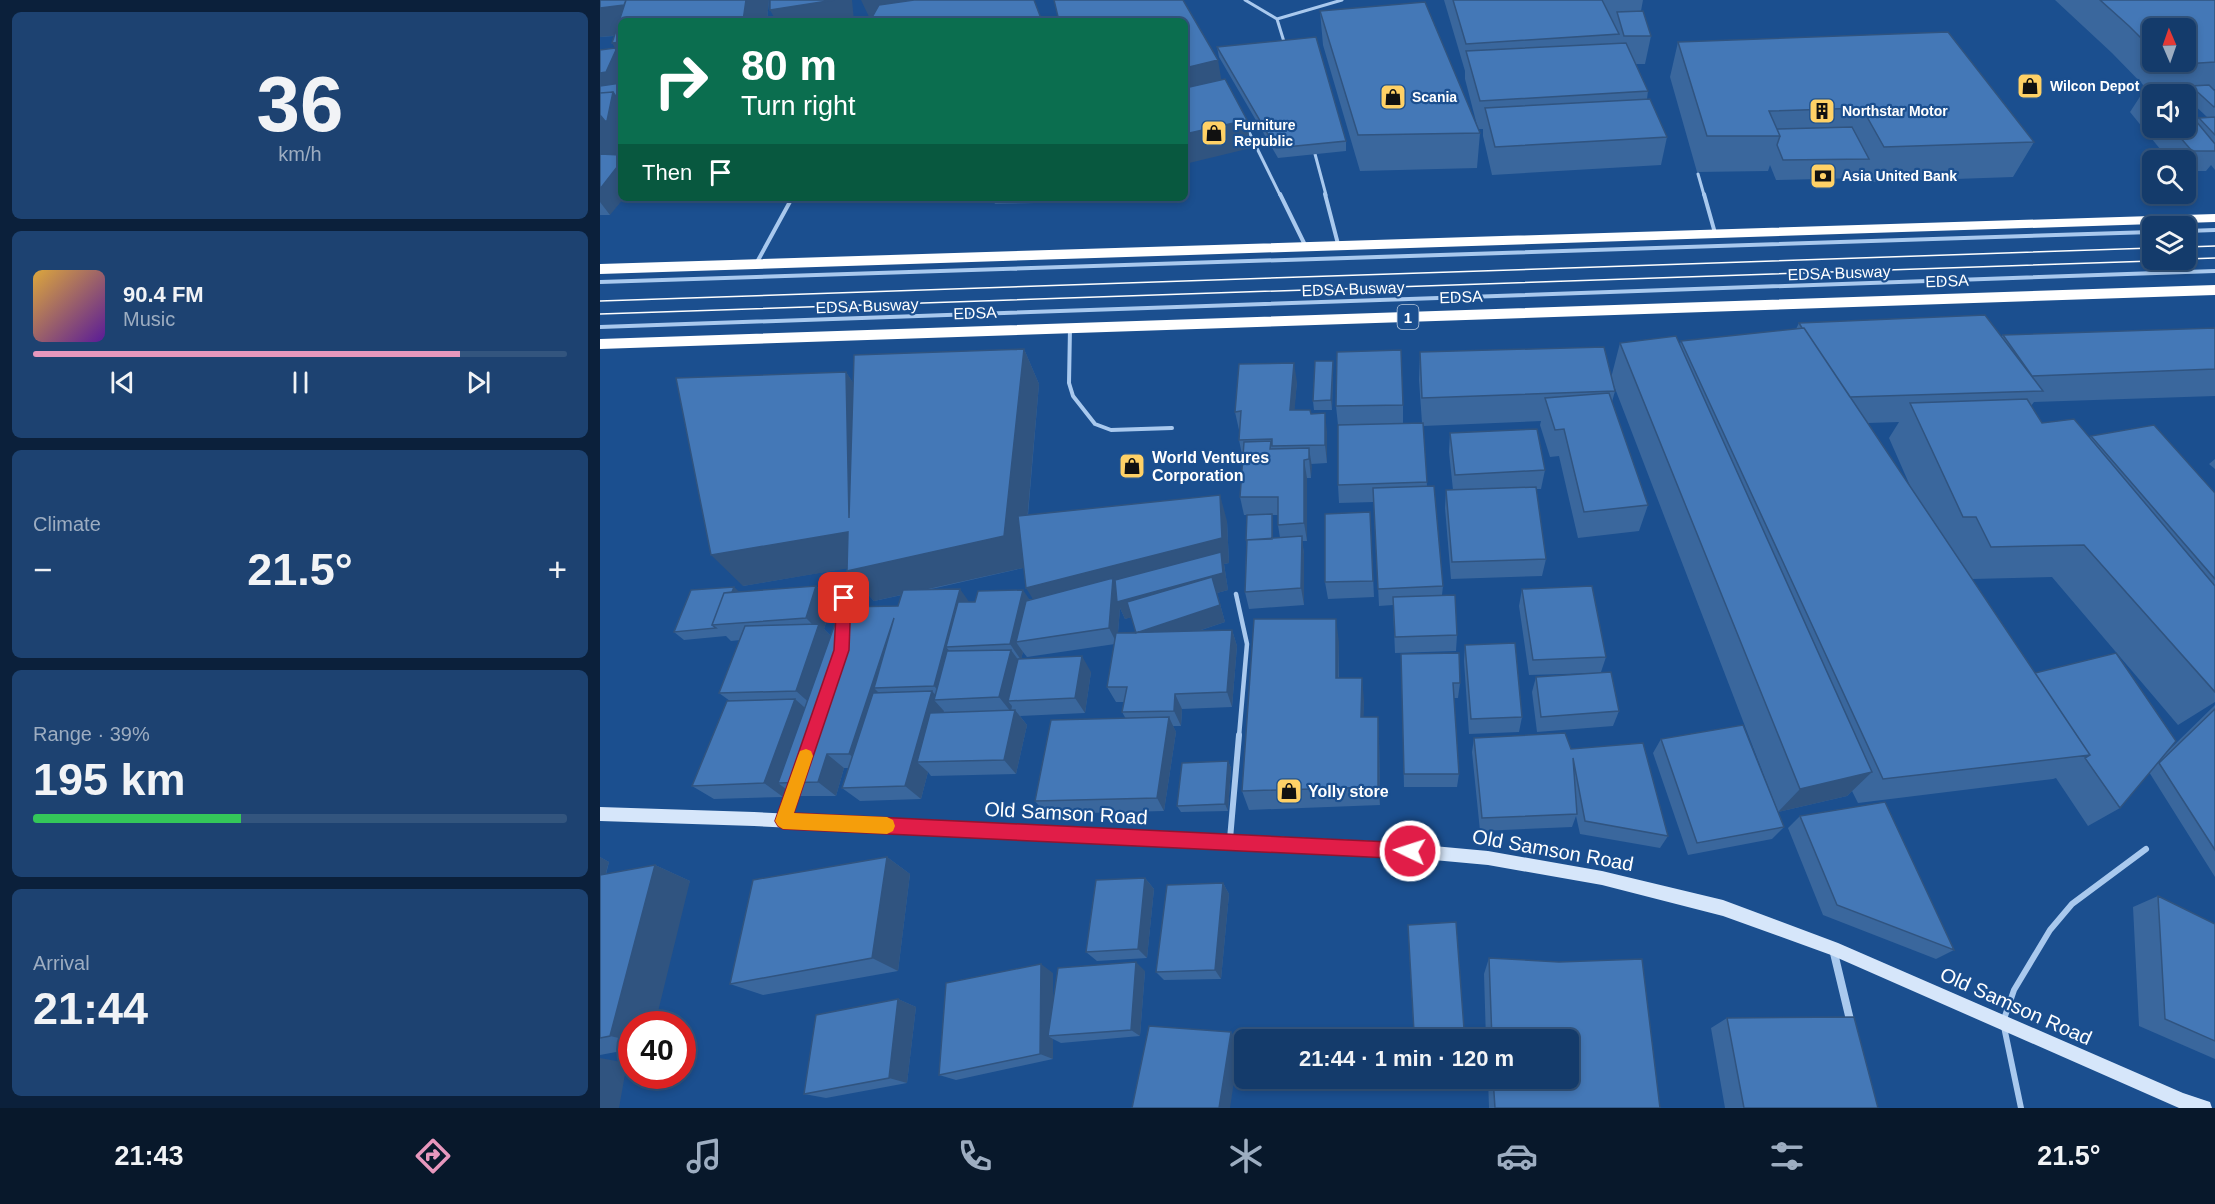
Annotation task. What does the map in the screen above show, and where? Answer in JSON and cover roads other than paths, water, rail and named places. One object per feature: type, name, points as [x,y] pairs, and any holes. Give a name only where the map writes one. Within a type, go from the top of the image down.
[{"type":"highway","points":[[600,269],[2215,218]]},
{"type":"highway","name":"EDSA","points":[[600,344],[2215,290]]},
{"type":"street","name":"Old Samson Road","points":[[600,814],[1390,849],[1488,858],[1602,878],[1723,908],[1833,948],[2003,1022],[2184,1105],[2204,1108]]},
{"type":"street","points":[[1833,948],[1852,1028]]},
{"type":"lane","points":[[1245,0],[1277,19],[1286,50]]},
{"type":"lane","points":[[1277,19],[1342,0]]},
{"type":"lane","points":[[1244,123],[1305,245]]},
{"type":"lane","points":[[1315,154],[1338,244]]},
{"type":"lane","points":[[1698,174],[1715,233]]},
{"type":"lane","points":[[756,264],[790,201]]},
{"type":"lane","points":[[2196,231],[2215,230]]},
{"type":"lane","name":"EDSA Busway","points":[[600,282],[2142,232]]},
{"type":"lane","name":"EDSA Busway","points":[[600,327],[2215,271]]},
{"type":"lane","points":[[1070,328],[1069,383],[1073,396],[1095,424],[1111,430],[1172,428]]},
{"type":"lane","points":[[1230,842],[1247,644],[1236,594]]},
{"type":"lane","points":[[843,618],[844,598]]},
{"type":"lane","points":[[783,821],[798,779]]},
{"type":"lane","points":[[2021,1108],[2003,1022],[2014,990],[2050,930],[2072,904],[2146,849]]},
{"type":"tram line","points":[[2196,247],[2215,246]]},
{"type":"tram line","points":[[600,301],[2142,248]]},
{"type":"tram line","points":[[2196,259],[2215,258]]},
{"type":"tram line","points":[[600,314],[2142,261]]},
{"type":"place","name":"Wilcon Depot","points":[[2030,86]]},
{"type":"place","name":"Scania","points":[[1393,97]]},
{"type":"place","name":"Northstar Motor","points":[[1822,111]]},
{"type":"place","name":"Furniture Republic","points":[[1214,133]]},
{"type":"place","name":"Asia United Bank","points":[[1823,176]]},
{"type":"place","name":"World Ventures Corporation","points":[[1132,466]]},
{"type":"place","name":"Yolly store","points":[[1289,791]]}]
